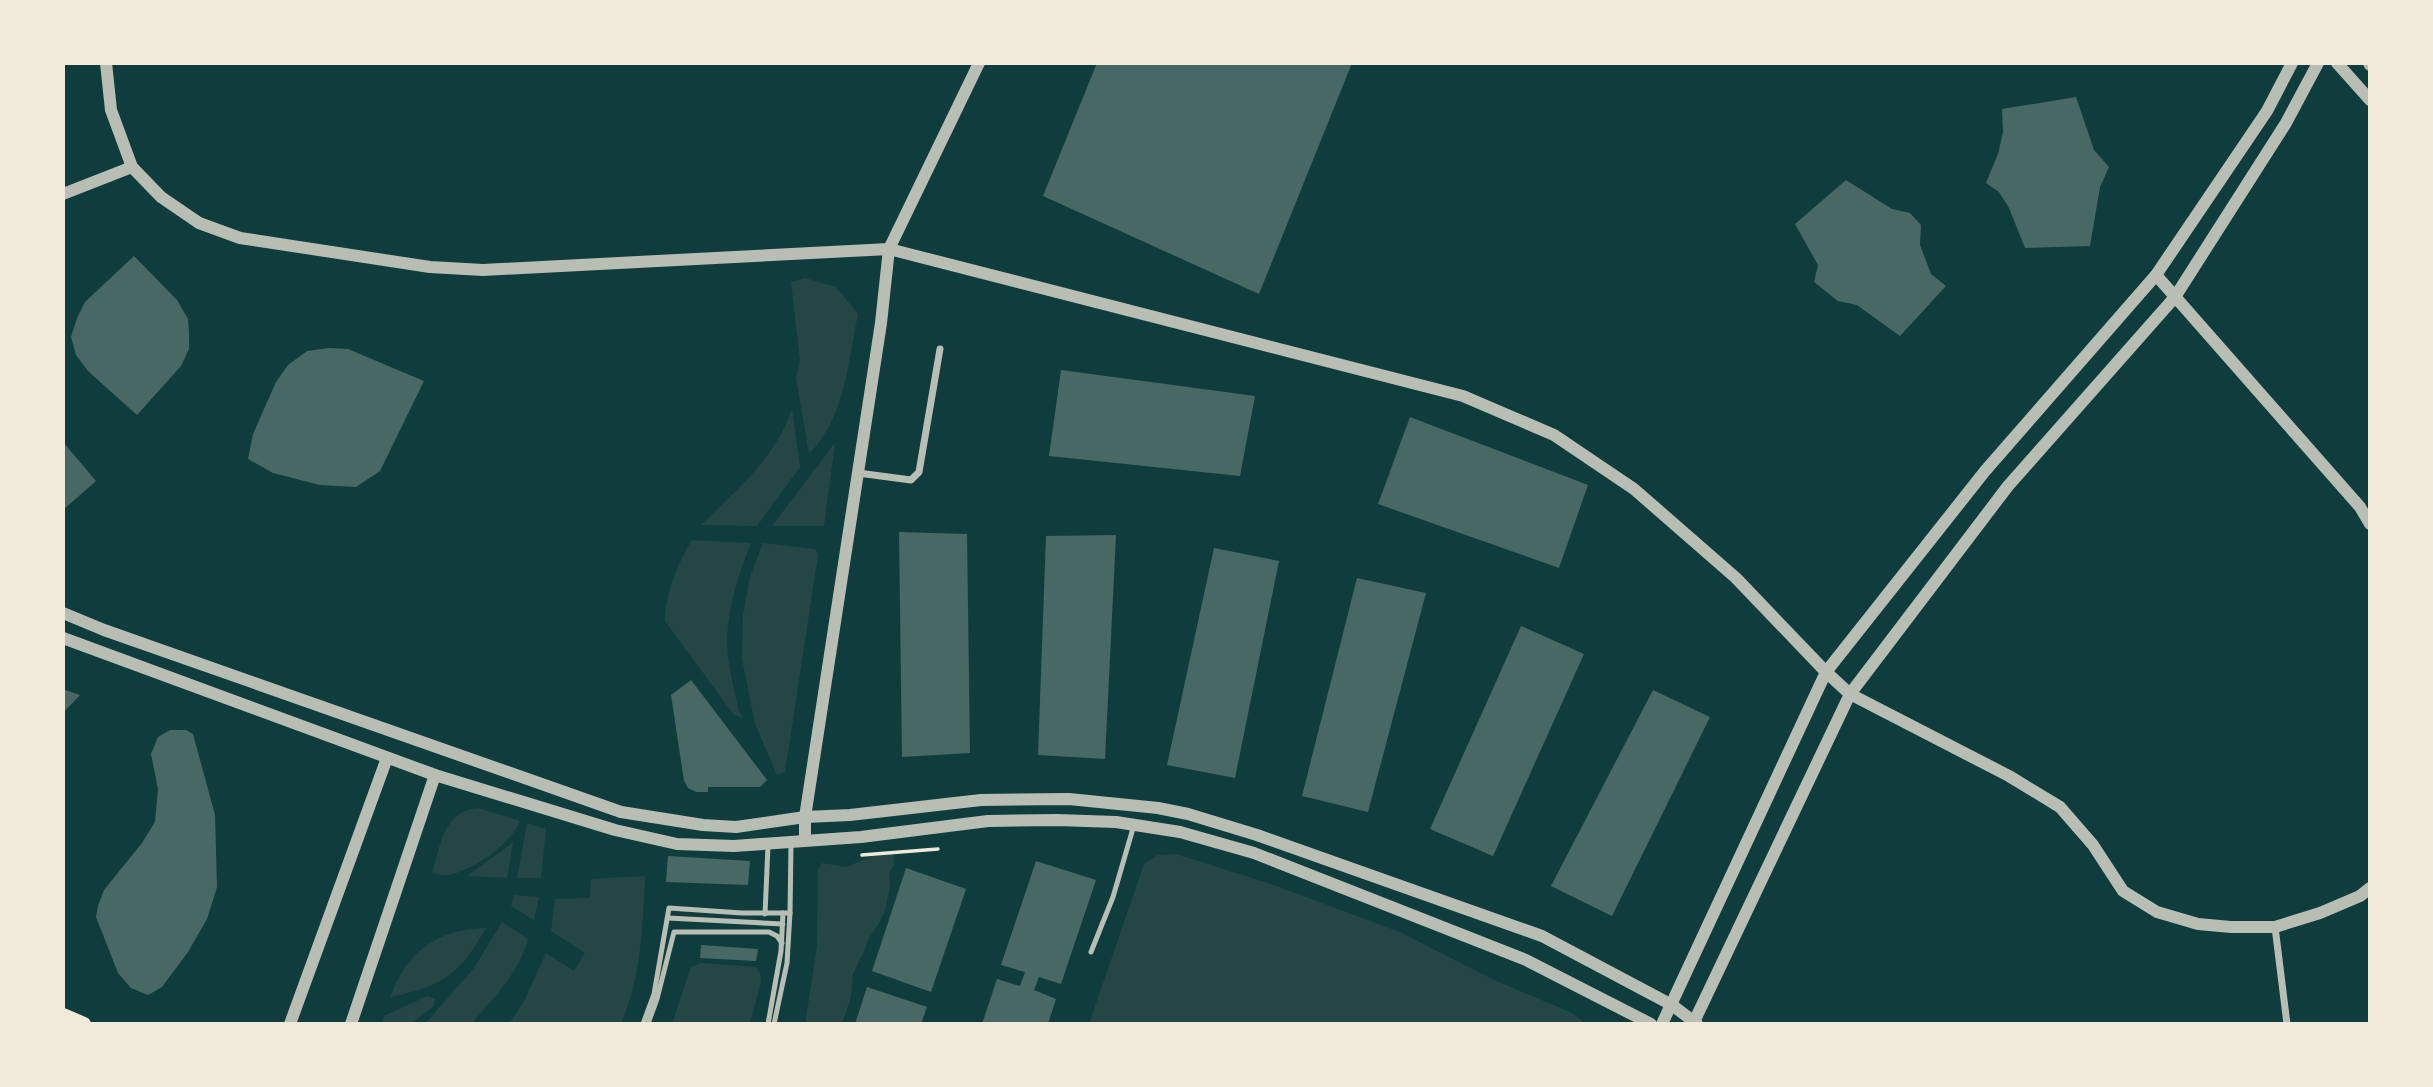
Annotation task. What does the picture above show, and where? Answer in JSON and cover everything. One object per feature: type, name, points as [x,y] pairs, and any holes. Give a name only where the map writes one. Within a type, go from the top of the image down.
[{"type":"main road","points":[[63,1015],[84,1024]]},
{"type":"street","points":[[106,63],[111,110],[132,167],[161,197],[199,223],[240,238],[430,267],[483,270],[889,249],[1463,396],[1554,435],[1634,489],[1736,579],[1826,673],[1850,694],[2009,776],[2060,807],[2093,845],[2123,891],[2157,912],[2197,924],[2274,927],[2320,913],[2360,896],[2370,888]]},
{"type":"street","points":[[805,839],[805,817],[881,323],[889,249],[979,63]]},
{"type":"street","points":[[1662,1024],[1826,673],[1984,471],[2156,275],[2267,111],[2292,63]]},
{"type":"street","points":[[63,613],[104,630],[621,812],[703,825],[736,827],[805,817],[850,815],[981,800],[1030,798],[1113,802],[1188,814],[1257,835],[1542,936],[1672,1005],[1695,1023],[1850,694],[2008,486],[2175,297],[2286,123],[2318,63]]},
{"type":"street","points":[[2337,63],[2370,100]]},
{"type":"street","points":[[63,194],[132,167]]},
{"type":"street","points":[[2156,275],[2360,507],[2370,524]]},
{"type":"street","points":[[858,473],[911,480],[919,472],[940,349]]},
{"type":"street","points":[[63,638],[435,775],[646,838],[677,844],[734,846],[861,837],[988,821],[1056,820],[1134,825],[1180,832],[1254,853],[1526,960],[1651,1024]]},
{"type":"street","points":[[290,1024],[387,758]]},
{"type":"street","points":[[351,1024],[435,775]]},
{"type":"street","points":[[2274,927],[2287,1024]]},
{"type":"lane","points":[[1091,952],[1113,898],[1134,825]]},
{"type":"lane","points":[[774,1024],[783,985],[791,841]]},
{"type":"lane","points":[[765,914],[768,843]]},
{"type":"lane","points":[[645,1024],[654,994],[669,908],[787,913]]},
{"type":"lane","points":[[768,1024],[787,913]]},
{"type":"lane","points":[[668,918],[783,925]]},
{"type":"lane","points":[[645,1024],[657,999],[674,932],[769,932],[777,936],[782,943]]},
{"type":"path","points":[[862,855],[939,849]]},
{"type":"shaded area","points":[[805,278],[836,287],[858,314],[838,407],[821,440],[809,454],[796,378],[800,361],[791,282]]},
{"type":"shaded area","points":[[792,409],[800,467],[757,526],[701,525],[765,458],[785,427]]},
{"type":"shaded area","points":[[835,443],[824,526],[772,526]]},
{"type":"shaded area","points":[[692,540],[751,543],[733,598],[727,642],[731,677],[743,718],[734,715],[665,621],[673,579]]},
{"type":"shaded area","points":[[763,543],[815,549],[818,555],[785,772],[777,775],[755,724],[742,659],[743,615],[750,577]]},
{"type":"shaded area","points":[[478,808],[520,821],[500,847],[469,868],[449,875],[432,873],[441,841],[450,823],[457,815]]},
{"type":"shaded area","points":[[527,823],[546,829],[541,878],[517,878]]},
{"type":"shaded area","points":[[513,842],[507,878],[467,876],[507,847]]},
{"type":"shaded area","points":[[880,853],[893,853],[894,865],[889,873],[890,886],[886,907],[853,974],[851,997],[842,1024],[805,1024],[817,946],[818,870],[822,863],[846,867]]},
{"type":"shaded area","points":[[1176,854],[1271,884],[1400,932],[1492,979],[1572,1013],[1586,1024],[1089,1024],[1144,864],[1158,855]]},
{"type":"shaded area","points":[[645,876],[637,970],[621,1024],[509,1024],[524,1001],[546,953],[574,971],[585,953],[551,931],[555,899],[590,898],[591,879]]},
{"type":"shaded area","points":[[514,895],[539,897],[534,920],[511,906]]},
{"type":"shaded area","points":[[502,922],[528,939],[519,963],[505,984],[471,1024],[425,1024],[474,968]]},
{"type":"shaded area","points":[[486,928],[467,957],[448,976],[424,988],[390,997],[406,967],[426,946],[452,933]]},
{"type":"shaded area","points":[[701,963],[756,967],[761,981],[750,1024],[672,1024],[691,967]]},
{"type":"shaded area","points":[[427,996],[435,999],[434,1006],[411,1024],[382,1024],[384,1016]]},
{"type":"building","points":[[1097,63],[1352,63],[1259,294],[1043,196]]},
{"type":"building","points":[[2076,97],[2094,150],[2109,167],[2100,187],[2090,246],[2025,248],[2009,208],[1999,192],[1986,183],[1998,154],[2003,132],[2002,109]]},
{"type":"building","points":[[1846,180],[1892,209],[1910,213],[1921,225],[1920,245],[1931,274],[1946,286],[1900,336],[1857,305],[1838,301],[1814,282],[1818,265],[1795,224]]},
{"type":"building","points":[[134,256],[177,300],[188,319],[189,333],[189,349],[181,366],[137,415],[88,371],[76,355],[71,337],[85,302]]},
{"type":"building","points":[[348,349],[424,381],[380,471],[356,487],[320,485],[273,473],[248,459],[253,434],[276,382],[288,365],[307,351]]},
{"type":"building","points":[[1061,370],[1255,396],[1240,476],[1049,456]]},
{"type":"building","points":[[1410,417],[1588,485],[1559,568],[1378,504]]},
{"type":"building","points":[[63,442],[96,481],[63,510]]},
{"type":"building","points":[[899,532],[967,534],[970,753],[902,757]]},
{"type":"building","points":[[1116,535],[1105,759],[1038,755],[1046,536]]},
{"type":"building","points":[[1214,548],[1279,561],[1235,778],[1167,765]]},
{"type":"building","points":[[1357,578],[1426,593],[1368,812],[1302,796]]},
{"type":"building","points":[[1521,626],[1584,654],[1493,856],[1430,829]]},
{"type":"building","points":[[691,680],[767,780],[760,787],[708,787],[708,792],[696,792],[688,788],[684,781],[671,695]]},
{"type":"building","points":[[63,689],[80,695],[63,713]]},
{"type":"building","points":[[1653,690],[1710,717],[1612,916],[1551,886]]},
{"type":"building","points":[[170,730],[186,730],[193,734],[215,815],[217,887],[207,919],[188,952],[162,987],[148,995],[131,988],[118,973],[96,917],[104,890],[142,843],[155,822],[158,789],[151,754],[158,737]]},
{"type":"building","points":[[668,856],[750,861],[748,885],[666,882]]},
{"type":"building","points":[[1036,861],[1096,880],[1061,984],[1039,977],[1034,990],[1056,999],[1048,1024],[982,1024],[997,979],[1020,986],[1025,972],[1001,965]]},
{"type":"building","points":[[906,868],[966,889],[931,992],[872,971]]},
{"type":"building","points":[[701,945],[758,949],[756,961],[700,958]]},
{"type":"building","points":[[867,987],[927,1007],[921,1024],[855,1024]]}]
